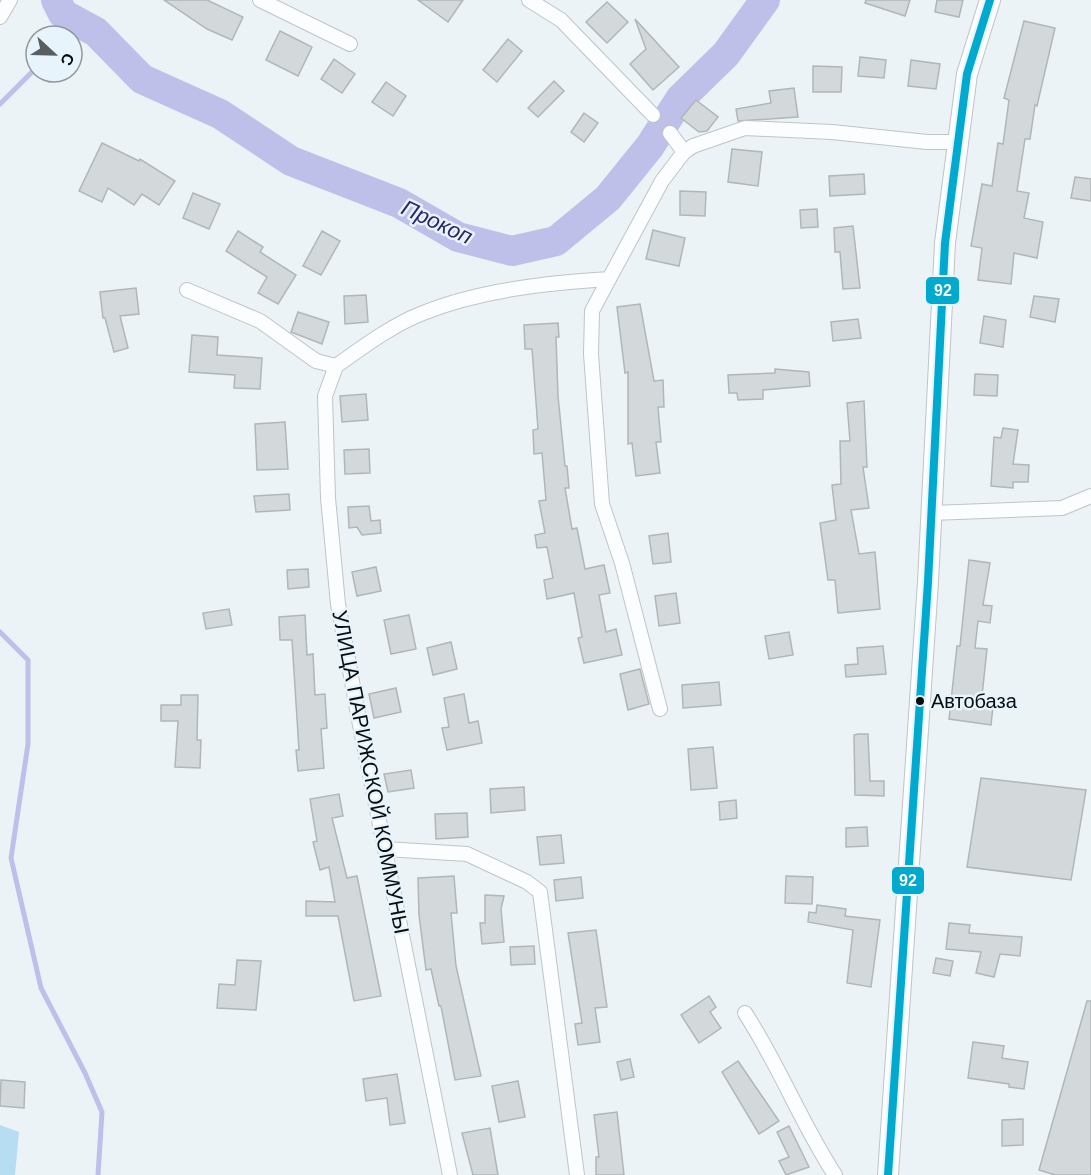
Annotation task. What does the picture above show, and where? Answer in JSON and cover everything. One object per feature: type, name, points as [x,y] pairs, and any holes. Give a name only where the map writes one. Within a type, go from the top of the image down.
[{"type":"main road","points":[[888,1175],[931,513],[945,243],[967,74],[990,0]]},
{"type":"street","points":[[0,17],[10,0]]},
{"type":"street","points":[[260,0],[350,44]]},
{"type":"street","points":[[529,0],[561,20],[653,115]]},
{"type":"street","points":[[660,709],[622,563],[602,504],[591,354],[592,311],[662,181],[684,152],[745,128],[832,132],[927,142],[958,142]]},
{"type":"street","points":[[670,134],[684,152]]},
{"type":"street","points":[[187,290],[260,321],[316,361],[336,366],[421,314],[455,302],[559,282],[609,279]]},
{"type":"street","name":"УЛИЦА ПАРИЖСКОЙ КОММУНЫ","points":[[336,366],[325,396],[331,534],[339,604],[450,1175]]},
{"type":"street","points":[[931,513],[1062,508],[1091,496]]},
{"type":"street","points":[[385,849],[466,854],[527,882],[540,892],[577,1175]]},
{"type":"street","points":[[745,1012],[767,1046],[817,1147],[835,1175]]},
{"type":"shaded area","points":[[0,1125],[19,1132],[15,1175],[0,1175]]},
{"type":"building","points":[[164,0],[207,0],[243,17],[232,40],[207,29]]},
{"type":"building","points":[[418,0],[463,0],[448,22]]},
{"type":"building","points":[[866,0],[910,0],[905,16],[865,3]]},
{"type":"building","points":[[937,0],[963,0],[959,17],[935,12]]},
{"type":"building","points":[[607,2],[628,22],[607,43],[586,22]]},
{"type":"building","points":[[635,19],[679,67],[653,90],[630,64],[646,49]]},
{"type":"building","points":[[1024,21],[1055,28],[1037,106],[1035,105],[1030,139],[1025,139],[1017,191],[1029,193],[1024,218],[1043,222],[1037,258],[1014,253],[1011,284],[978,280],[982,248],[971,246],[982,184],[992,186],[998,143],[1003,144],[1009,100],[1004,98]]},
{"type":"building","points":[[280,31],[312,47],[298,76],[266,60]]},
{"type":"building","points":[[508,39],[522,51],[497,82],[483,70]]},
{"type":"building","points":[[860,57],[886,60],[884,78],[858,76]]},
{"type":"building","points":[[334,59],[355,74],[342,93],[321,79]]},
{"type":"building","points":[[911,60],[940,64],[936,89],[908,86]]},
{"type":"building","points":[[813,66],[842,67],[841,92],[813,92]]},
{"type":"building","points":[[554,81],[564,91],[538,117],[528,108]]},
{"type":"building","points":[[386,82],[406,96],[393,116],[372,102]]},
{"type":"building","points":[[794,88],[798,117],[738,121],[736,109],[771,103],[769,91]]},
{"type":"building","points":[[696,100],[718,117],[707,131],[699,132],[681,118]]},
{"type":"building","points":[[584,113],[598,123],[584,142],[571,132]]},
{"type":"building","points":[[102,143],[139,161],[140,159],[175,181],[159,205],[142,194],[134,205],[108,188],[102,202],[79,191]]},
{"type":"building","points":[[732,149],[762,152],[758,186],[728,182]]},
{"type":"building","points":[[864,174],[865,194],[830,196],[829,176]]},
{"type":"building","points":[[1075,177],[1091,179],[1091,201],[1071,198]]},
{"type":"building","points":[[680,191],[706,192],[705,216],[680,215]]},
{"type":"building","points":[[193,193],[220,204],[209,229],[183,218]]},
{"type":"building","points":[[817,209],[818,227],[801,228],[800,210]]},
{"type":"building","points":[[853,226],[860,288],[843,289],[840,252],[835,252],[834,228]]},
{"type":"building","points":[[653,230],[685,238],[679,266],[646,259]]},
{"type":"building","points":[[238,231],[263,247],[260,252],[296,275],[278,304],[258,293],[267,277],[226,251]]},
{"type":"building","points":[[322,231],[340,241],[321,275],[303,266]]},
{"type":"building","points":[[136,288],[139,314],[120,316],[128,348],[114,352],[105,318],[103,318],[100,292]]},
{"type":"building","points":[[366,295],[368,322],[345,324],[344,296]]},
{"type":"building","points":[[1034,296],[1059,299],[1055,322],[1030,317]]},
{"type":"building","points":[[640,304],[654,381],[663,380],[664,407],[658,407],[661,442],[656,442],[660,473],[636,476],[632,443],[628,444],[628,372],[625,373],[617,307]]},
{"type":"building","points":[[298,312],[329,322],[322,344],[291,332]]},
{"type":"building","points":[[984,316],[1006,320],[1003,347],[980,343]]},
{"type":"building","points":[[858,319],[861,338],[833,341],[831,322]]},
{"type":"building","points":[[558,323],[559,337],[556,337],[558,396],[569,488],[565,488],[572,529],[577,528],[585,569],[604,565],[610,593],[599,595],[606,632],[616,629],[622,655],[584,663],[578,638],[582,637],[574,593],[547,599],[544,580],[553,578],[547,547],[537,548],[535,535],[545,533],[539,501],[546,500],[542,453],[534,454],[533,430],[538,429],[532,349],[525,349],[524,325]]},
{"type":"building","points":[[192,335],[218,337],[217,355],[262,358],[260,389],[234,388],[235,375],[189,372]]},
{"type":"building","points":[[775,369],[809,372],[810,386],[763,390],[763,399],[738,400],[737,393],[729,393],[728,375],[775,373]]},
{"type":"building","points":[[975,374],[998,375],[997,396],[974,395]]},
{"type":"building","points":[[366,394],[368,420],[342,422],[340,396]]},
{"type":"building","points":[[864,401],[867,467],[863,467],[869,508],[851,510],[859,554],[875,552],[880,609],[838,613],[835,580],[828,580],[820,523],[836,520],[832,485],[841,484],[840,441],[850,441],[847,403]]},
{"type":"building","points":[[285,422],[288,469],[257,470],[255,424]]},
{"type":"building","points":[[1003,428],[1018,430],[1013,464],[1029,465],[1028,482],[1013,482],[1013,488],[991,486],[994,437],[1001,438]]},
{"type":"building","points":[[369,449],[370,473],[345,474],[344,450]]},
{"type":"building","points":[[289,494],[290,510],[256,512],[254,496]]},
{"type":"building","points":[[369,506],[371,521],[380,520],[381,533],[362,535],[357,527],[349,528],[348,507]]},
{"type":"building","points":[[668,533],[671,562],[653,564],[649,536]]},
{"type":"building","points":[[969,560],[990,563],[983,605],[992,606],[990,623],[978,621],[975,648],[987,649],[982,696],[994,697],[991,725],[949,719],[957,646],[960,646]]},
{"type":"building","points":[[376,567],[381,591],[357,596],[352,572]]},
{"type":"building","points":[[308,569],[309,587],[288,589],[287,570]]},
{"type":"building","points":[[676,593],[680,623],[659,626],[655,596]]},
{"type":"building","points":[[229,609],[232,625],[206,629],[203,613]]},
{"type":"building","points":[[305,615],[307,655],[313,654],[315,695],[325,694],[327,728],[321,729],[324,768],[298,771],[296,750],[299,750],[292,640],[280,640],[279,617]]},
{"type":"building","points":[[409,615],[416,649],[391,654],[384,620]]},
{"type":"building","points":[[789,632],[793,655],[769,659],[765,636]]},
{"type":"building","points":[[451,642],[457,669],[433,675],[427,648]]},
{"type":"building","points":[[883,646],[886,674],[846,677],[845,665],[858,664],[857,648]]},
{"type":"building","points":[[640,669],[649,704],[628,710],[620,674]]},
{"type":"building","points":[[719,682],[721,705],[683,708],[682,685]]},
{"type":"building","points":[[396,688],[401,712],[374,718],[369,694]]},
{"type":"building","points":[[464,694],[469,723],[478,721],[482,743],[447,750],[442,728],[449,727],[444,698]]},
{"type":"building","points":[[181,695],[198,695],[197,740],[201,740],[200,768],[175,767],[178,721],[161,721],[161,705],[181,705]]},
{"type":"building","points":[[868,734],[870,781],[884,781],[884,796],[855,795],[854,735]]},
{"type":"building","points":[[713,747],[717,788],[691,790],[688,749]]},
{"type":"building","points":[[411,770],[414,788],[388,792],[384,774]]},
{"type":"building","points":[[981,778],[1086,790],[1071,880],[967,867]]},
{"type":"building","points":[[524,787],[525,810],[491,813],[490,789]]},
{"type":"building","points":[[339,794],[343,816],[332,818],[347,878],[357,876],[381,996],[354,1001],[338,916],[306,916],[306,901],[335,902],[329,867],[320,870],[313,842],[317,841],[310,799]]},
{"type":"building","points":[[736,800],[737,818],[720,820],[719,802]]},
{"type":"building","points":[[467,813],[468,837],[436,839],[435,814]]},
{"type":"building","points":[[867,827],[868,846],[846,847],[846,828]]},
{"type":"building","points":[[561,835],[564,863],[540,865],[537,837]]},
{"type":"building","points":[[454,876],[457,913],[451,913],[456,966],[481,1076],[455,1080],[441,1006],[439,1006],[431,969],[426,970],[419,915],[418,878]]},
{"type":"building","points":[[786,876],[813,877],[812,904],[785,903]]},
{"type":"building","points":[[581,877],[583,898],[556,901],[554,880]]},
{"type":"building","points":[[485,895],[504,896],[501,909],[504,942],[482,944],[480,923],[485,923]]},
{"type":"building","points":[[817,905],[846,909],[845,916],[880,920],[871,987],[847,983],[853,930],[808,922],[809,912],[816,913]]},
{"type":"building","points":[[949,923],[970,925],[969,933],[1022,937],[1020,956],[1000,954],[994,977],[976,973],[981,952],[946,949]]},
{"type":"building","points":[[596,930],[607,1007],[595,1008],[600,1042],[578,1045],[575,1024],[582,1023],[568,933]]},
{"type":"building","points":[[534,946],[535,964],[511,965],[510,947]]},
{"type":"building","points":[[936,958],[953,961],[950,976],[933,973]]},
{"type":"building","points":[[237,960],[261,961],[256,1010],[217,1008],[219,984],[235,985]]},
{"type":"building","points":[[709,996],[716,1007],[710,1012],[721,1028],[699,1043],[681,1015]]},
{"type":"building","points":[[1087,1001],[1091,1001],[1091,1175],[1055,1175],[1039,1170]]},
{"type":"building","points":[[973,1042],[1004,1046],[1002,1058],[1028,1062],[1024,1089],[1009,1087],[1009,1084],[968,1078]]},
{"type":"building","points":[[630,1059],[634,1077],[621,1080],[617,1062]]},
{"type":"building","points":[[738,1061],[779,1121],[759,1134],[722,1072]]},
{"type":"building","points":[[397,1074],[405,1123],[390,1125],[387,1098],[366,1101],[363,1079]]},
{"type":"building","points":[[1,1080],[25,1082],[24,1108],[0,1106]]},
{"type":"building","points":[[518,1081],[525,1117],[499,1122],[492,1086]]},
{"type":"building","points":[[617,1112],[624,1175],[596,1175],[596,1157],[599,1157],[594,1115]]},
{"type":"building","points":[[1023,1119],[1023,1145],[1002,1146],[1002,1120]]},
{"type":"building","points":[[789,1126],[809,1167],[786,1175],[779,1161],[789,1157],[777,1132]]},
{"type":"building","points":[[490,1128],[498,1175],[473,1175],[462,1133]]},
{"type":"waterway","name":"Прокоп","points":[[56,0],[63,14],[96,32],[142,79],[220,114],[291,161],[399,203],[458,237],[512,251],[556,241],[608,198],[650,146],[680,99],[726,54],[765,0]]},
{"type":"waterway","points":[[58,24],[63,14]]},
{"type":"waterway","points":[[0,104],[24,80]]},
{"type":"waterway","points":[[0,632],[28,660],[28,744],[11,858],[41,988],[85,1073],[102,1112],[98,1175]]},
{"type":"transit line","name":"92","points":[[888,1175],[928,582],[945,243],[967,74],[990,0]]},
{"type":"place","name":"Автобаза","points":[[920,701]]}]
